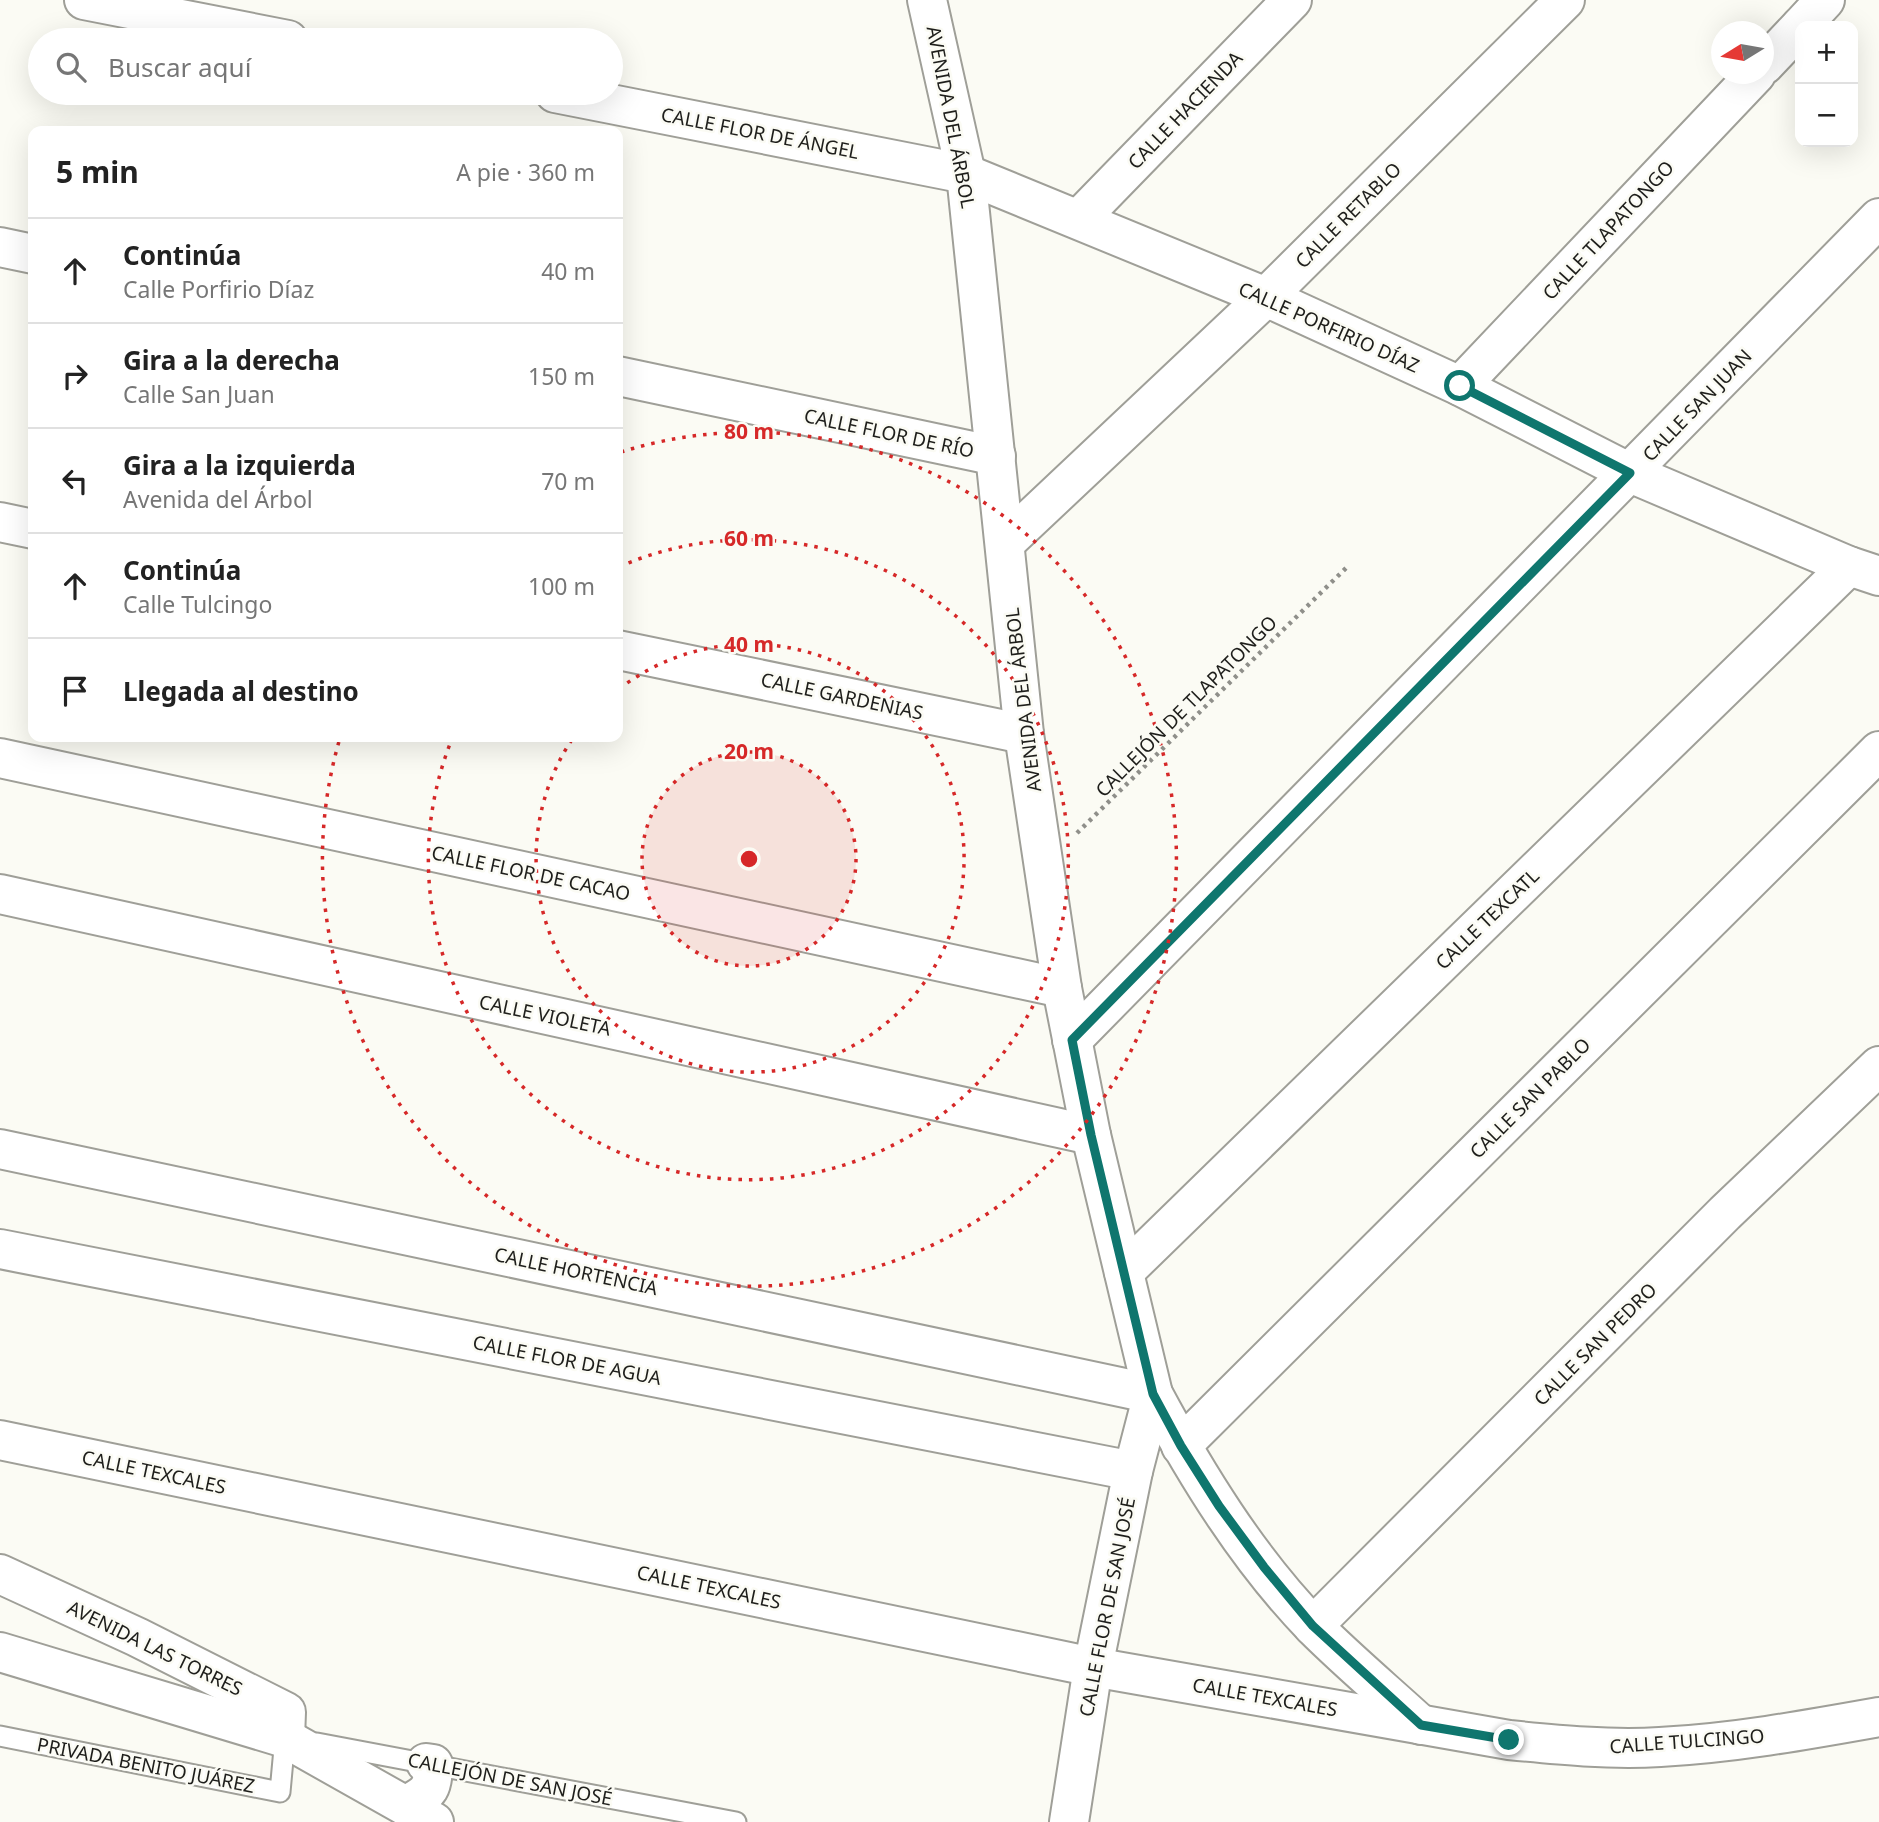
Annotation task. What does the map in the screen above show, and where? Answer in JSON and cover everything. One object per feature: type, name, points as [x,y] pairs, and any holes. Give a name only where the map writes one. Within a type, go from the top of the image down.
[{"type":"street","points":[[84,0],[227,28]]},
{"type":"street","name":"AVENIDA DEL ÁRBOL","points":[[927,0],[966,174],[1024,734],[1062,988],[1091,1135],[1153,1394]]},
{"type":"street","name":"CALLE HACIENDA","points":[[1079,219],[1292,0]]},
{"type":"street","name":"CALLE RETABLO","points":[[1006,542],[1266,297],[1565,0]]},
{"type":"street","points":[[1805,21],[1825,0]]},
{"type":"street","points":[[1774,53],[1795,31]]},
{"type":"street","name":"CALLE TLAPATONGO","points":[[1460,386],[1747,84]]},
{"type":"street","name":"CALLE FLOR DE ÁNGEL","points":[[616,105],[966,174]]},
{"type":"street","name":"CALLE PORFIRIO DÍAZ","points":[[966,174],[1266,297],[1460,386],[1630,473],[1864,571]]},
{"type":"street","name":"CALLE SAN JUAN","points":[[1072,1040],[1879,218]]},
{"type":"street","points":[[0,247],[28,253]]},
{"type":"street","name":"CALLE FLOR DE RÍO","points":[[623,377],[996,456]]},
{"type":"street","points":[[0,522],[28,528]]},
{"type":"street","name":"CALLE TEXCATL","points":[[1124,1272],[1864,571]]},
{"type":"street","name":"CALLE GARDENIAS","points":[[623,651],[1024,734]]},
{"type":"street","name":"CALLE SAN PABLO","points":[[1181,1446],[1879,751]]},
{"type":"street","name":"CALLE FLOR DE CACAO","points":[[0,758],[1062,988]]},
{"type":"street","name":"CALLE VIOLETA","points":[[0,894],[1091,1135]]},
{"type":"street","name":"CALLE SAN PEDRO","points":[[1313,1626],[1725,1213],[1879,1066]]},
{"type":"street","name":"CALLE HORTENCIA","points":[[0,1149],[1153,1394]]},
{"type":"street","name":"CALLE FLOR DE AGUA","points":[[0,1250],[1133,1471]]},
{"type":"street","points":[[1153,1394],[1181,1446],[1264,1567],[1313,1626],[1421,1725]]},
{"type":"street","name":"CALLE FLOR DE SAN JOSÉ","points":[[1069,1822],[1093,1667],[1133,1471],[1153,1394]]},
{"type":"street","name":"CALLE TEXCALES","points":[[0,1440],[1093,1667],[1421,1725]]},
{"type":"street","name":"AVENIDA LAS TORRES","points":[[0,1574],[137,1637],[286,1712],[285,1738]]},
{"type":"street","name":"AVENIDA LAS TORRES","points":[[0,1652],[285,1738],[420,1814]]},
{"type":"street","name":"CALLE TULCINGO","points":[[1421,1725],[1509,1740],[1569,1746],[1659,1747],[1775,1736],[1879,1717]]},
{"type":"street","points":[[420,1814],[426,1793],[433,1782],[433,1764],[426,1763]]},
{"type":"lane","name":"PRIVADA BENITO JUÁREZ","points":[[0,1736],[280,1792],[285,1738]]},
{"type":"lane","name":"CALLEJÓN DE SAN JOSÉ","points":[[285,1738],[736,1822]]},
{"type":"path","name":"CALLEJÓN DE TLAPATONGO","points":[[1044,865],[1347,567]]},
{"type":"route","points":[[1460,386],[1630,473],[1072,1040],[1091,1135],[1153,1394],[1181,1446],[1219,1506],[1264,1567],[1313,1626],[1421,1725],[1509,1740]]}]
